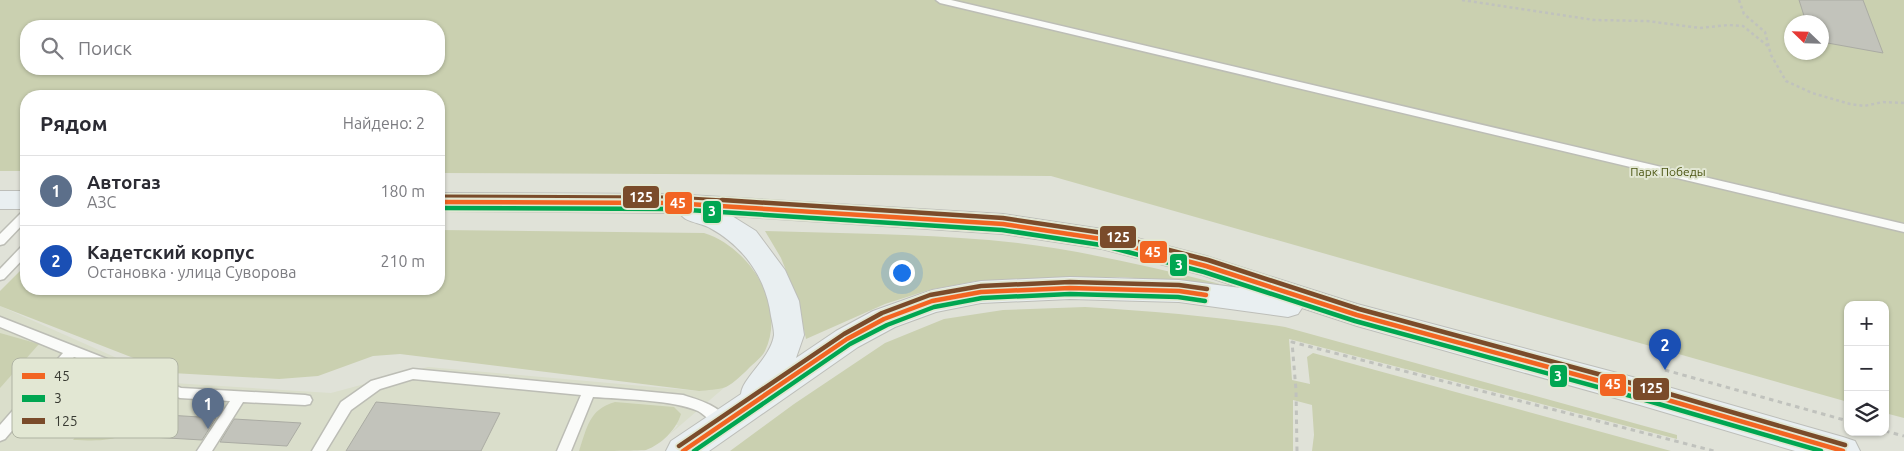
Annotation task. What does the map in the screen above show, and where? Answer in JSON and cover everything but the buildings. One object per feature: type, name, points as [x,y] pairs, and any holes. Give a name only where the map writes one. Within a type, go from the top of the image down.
[{"type":"main road","points":[[0,200],[20,200]]},
{"type":"main road","points":[[445,202],[672,204],[1002,224],[1102,239],[1206,266],[1357,315],[1640,392],[1843,451]]},
{"type":"main road","points":[[672,204],[718,220],[746,238],[771,270],[784,301],[789,335],[776,368],[734,415]]},
{"type":"main road","points":[[682,451],[847,339],[884,319],[932,301],[981,292],[1070,288],[1180,292],[1357,315]]},
{"type":"lane","points":[[940,0],[1904,228]]},
{"type":"lane","points":[[0,241],[20,221]]},
{"type":"lane","points":[[0,276],[20,254]]},
{"type":"lane","points":[[0,322],[92,358]]},
{"type":"lane","points":[[65,358],[72,350]]},
{"type":"lane","points":[[319,451],[346,406],[376,385],[413,374],[683,400],[734,415]]},
{"type":"lane","points":[[564,451],[589,391]]},
{"type":"lane","points":[[178,392],[305,400]]},
{"type":"lane","points":[[204,451],[240,396]]},
{"type":"lane","points":[[0,435],[12,421]]},
{"type":"path","points":[[1462,0],[1594,20],[1647,21],[1700,28],[1728,24],[1743,26],[1759,36],[1769,47]]},
{"type":"path","points":[[1739,0],[1744,14],[1765,32],[1771,55],[1786,81],[1812,93],[1850,104],[1864,106],[1883,102],[1904,103]]},
{"type":"path","points":[[1297,451],[1296,390],[1292,342],[1714,451]]},
{"type":"path","points":[[1665,370],[1844,420]]},
{"type":"path","points":[[1889,432],[1904,436]]},
{"type":"shaded area","points":[[0,306],[117,358],[12,358],[12,438],[178,438],[178,383],[331,393],[428,367],[699,391],[725,387],[669,435],[678,425],[592,418],[579,451],[0,451]]},
{"type":"green space","name":"Парк Победы","points":[[0,0],[1904,0],[1904,418],[1889,414],[1889,301],[1844,301],[1844,401],[1051,176],[445,173],[445,90],[20,90],[20,171],[0,171]]},
{"type":"green space","points":[[445,230],[704,233],[720,240],[736,251],[749,264],[760,280],[767,297],[771,315],[771,333],[765,351],[738,378],[720,389],[699,391],[400,354],[373,356],[318,376],[279,379],[178,373],[178,358],[133,358],[0,306],[0,291],[20,271],[20,295],[445,295]]},
{"type":"green space","points":[[765,231],[933,236],[1018,243],[1105,258],[1220,284],[1120,277],[977,281],[929,290],[885,304],[806,339],[797,298],[781,258]]},
{"type":"green space","points":[[1085,307],[1235,320],[1285,327],[1677,435],[1677,439],[1289,339],[1292,380],[1310,384],[1307,357],[1313,353],[1671,451],[1312,451],[1314,435],[1312,405],[1293,400],[1293,451],[730,451],[794,404],[885,343],[944,319],[1003,310]]},
{"type":"green space","points":[[0,333],[39,344],[27,358],[12,358],[12,374],[0,388]]},
{"type":"green space","points":[[615,402],[674,407],[681,414],[676,426],[668,436],[646,450],[579,451],[590,420],[600,409]]},
{"type":"green space","points":[[75,438],[116,438],[107,440],[73,440]]},
{"type":"transit line","name":"125","points":[[445,196],[672,197],[1003,218],[1103,233],[1208,260],[1359,309],[1642,386],[1845,445]]},
{"type":"transit line","name":"45","points":[[445,202],[672,203],[1003,224],[1102,239],[1206,266],[1357,315],[1640,392],[1843,451]]},
{"type":"transit line","name":"3","points":[[445,208],[672,209],[1002,230],[1101,245],[1204,272],[1355,321],[1638,398],[1821,451]]},
{"type":"transit line","name":"125","points":[[679,446],[844,334],[882,313],[930,295],[981,286],[1070,282],[1179,285],[1207,289]]},
{"type":"transit line","name":"45","points":[[683,451],[847,339],[884,319],[932,301],[981,292],[1070,288],[1179,291],[1206,295]]},
{"type":"transit line","name":"3","points":[[694,451],[850,344],[887,325],[934,307],[982,298],[1070,294],[1178,297],[1205,301]]},
{"type":"place","name":"Кадетский корпус","points":[[1665,370]]},
{"type":"place","name":"Автогаз","points":[[208,429]]}]
